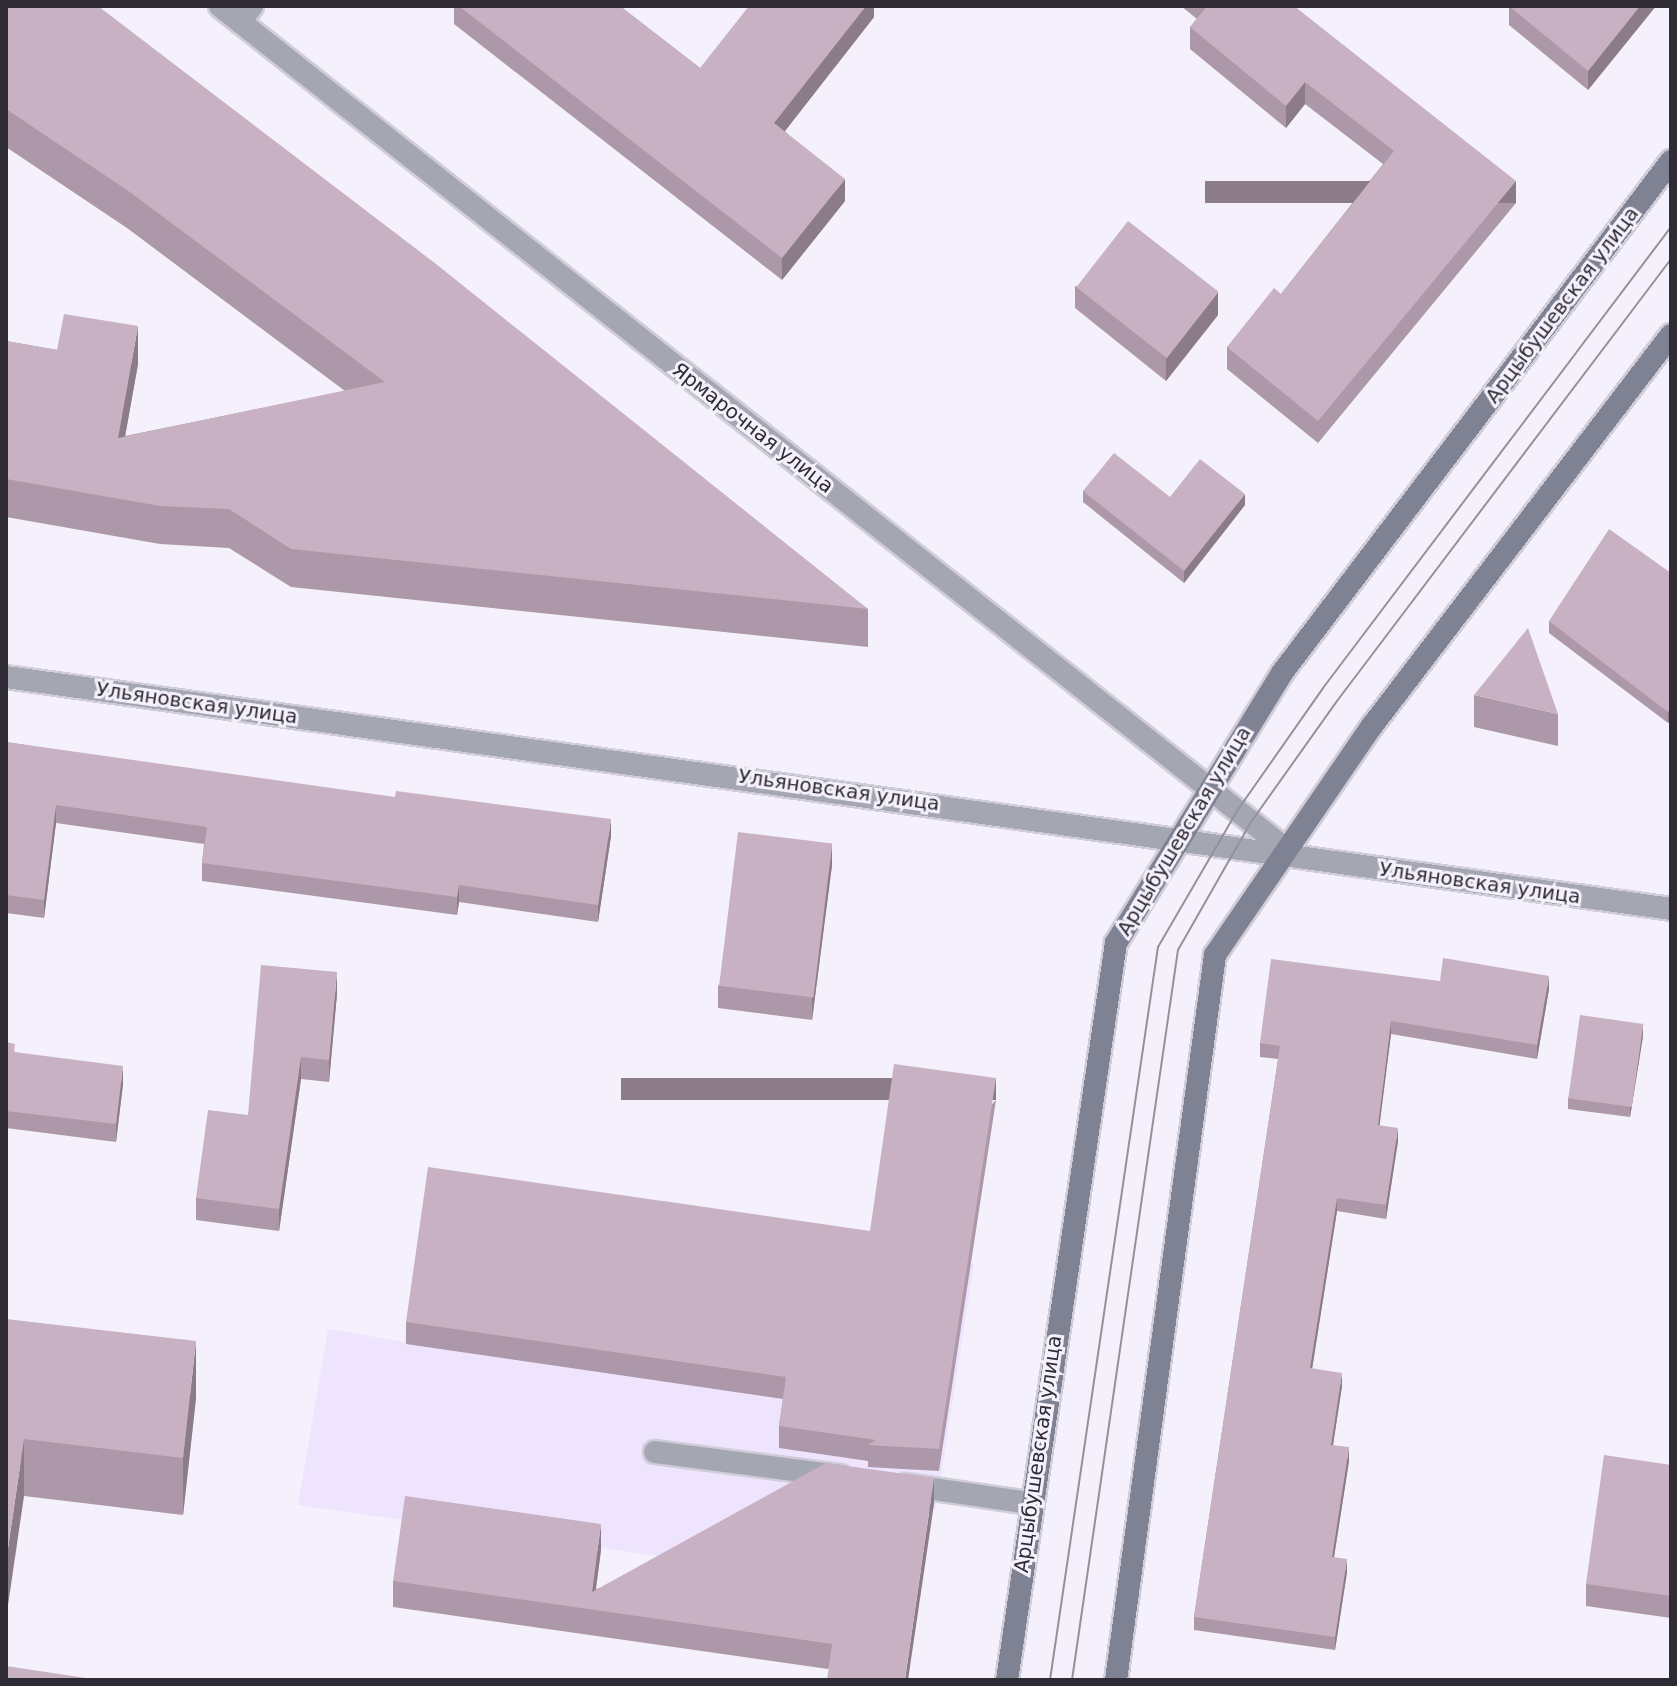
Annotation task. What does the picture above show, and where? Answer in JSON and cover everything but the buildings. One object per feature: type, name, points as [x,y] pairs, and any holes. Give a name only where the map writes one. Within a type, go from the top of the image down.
[{"type":"main road","name":"Арцыбушевская улица","points":[[1007,1680],[1030,1503],[1116,943],[1179,835],[1282,673],[1671,161]]},
{"type":"main road","points":[[1116,1680],[1215,955],[1372,726],[1671,335]]},
{"type":"street","name":"Ярмарочная улица","points":[[220,6],[246,14],[1287,850]]},
{"type":"street","name":"Ульяновская улица","points":[[6,677],[1287,850],[1338,865],[1671,909]]},
{"type":"street","points":[[655,1452],[1030,1503]]},
{"type":"shaded area","points":[[429,1186],[974,1264],[936,1509],[809,1492],[686,1560],[298,1505],[328,1329],[404,1342]]},
{"type":"tram line","points":[[1050,1680],[1158,947],[1237,811],[1323,688],[1671,227]]},
{"type":"tram line","points":[[1072,1680],[1178,950],[1251,822],[1337,701],[1671,259]]}]
